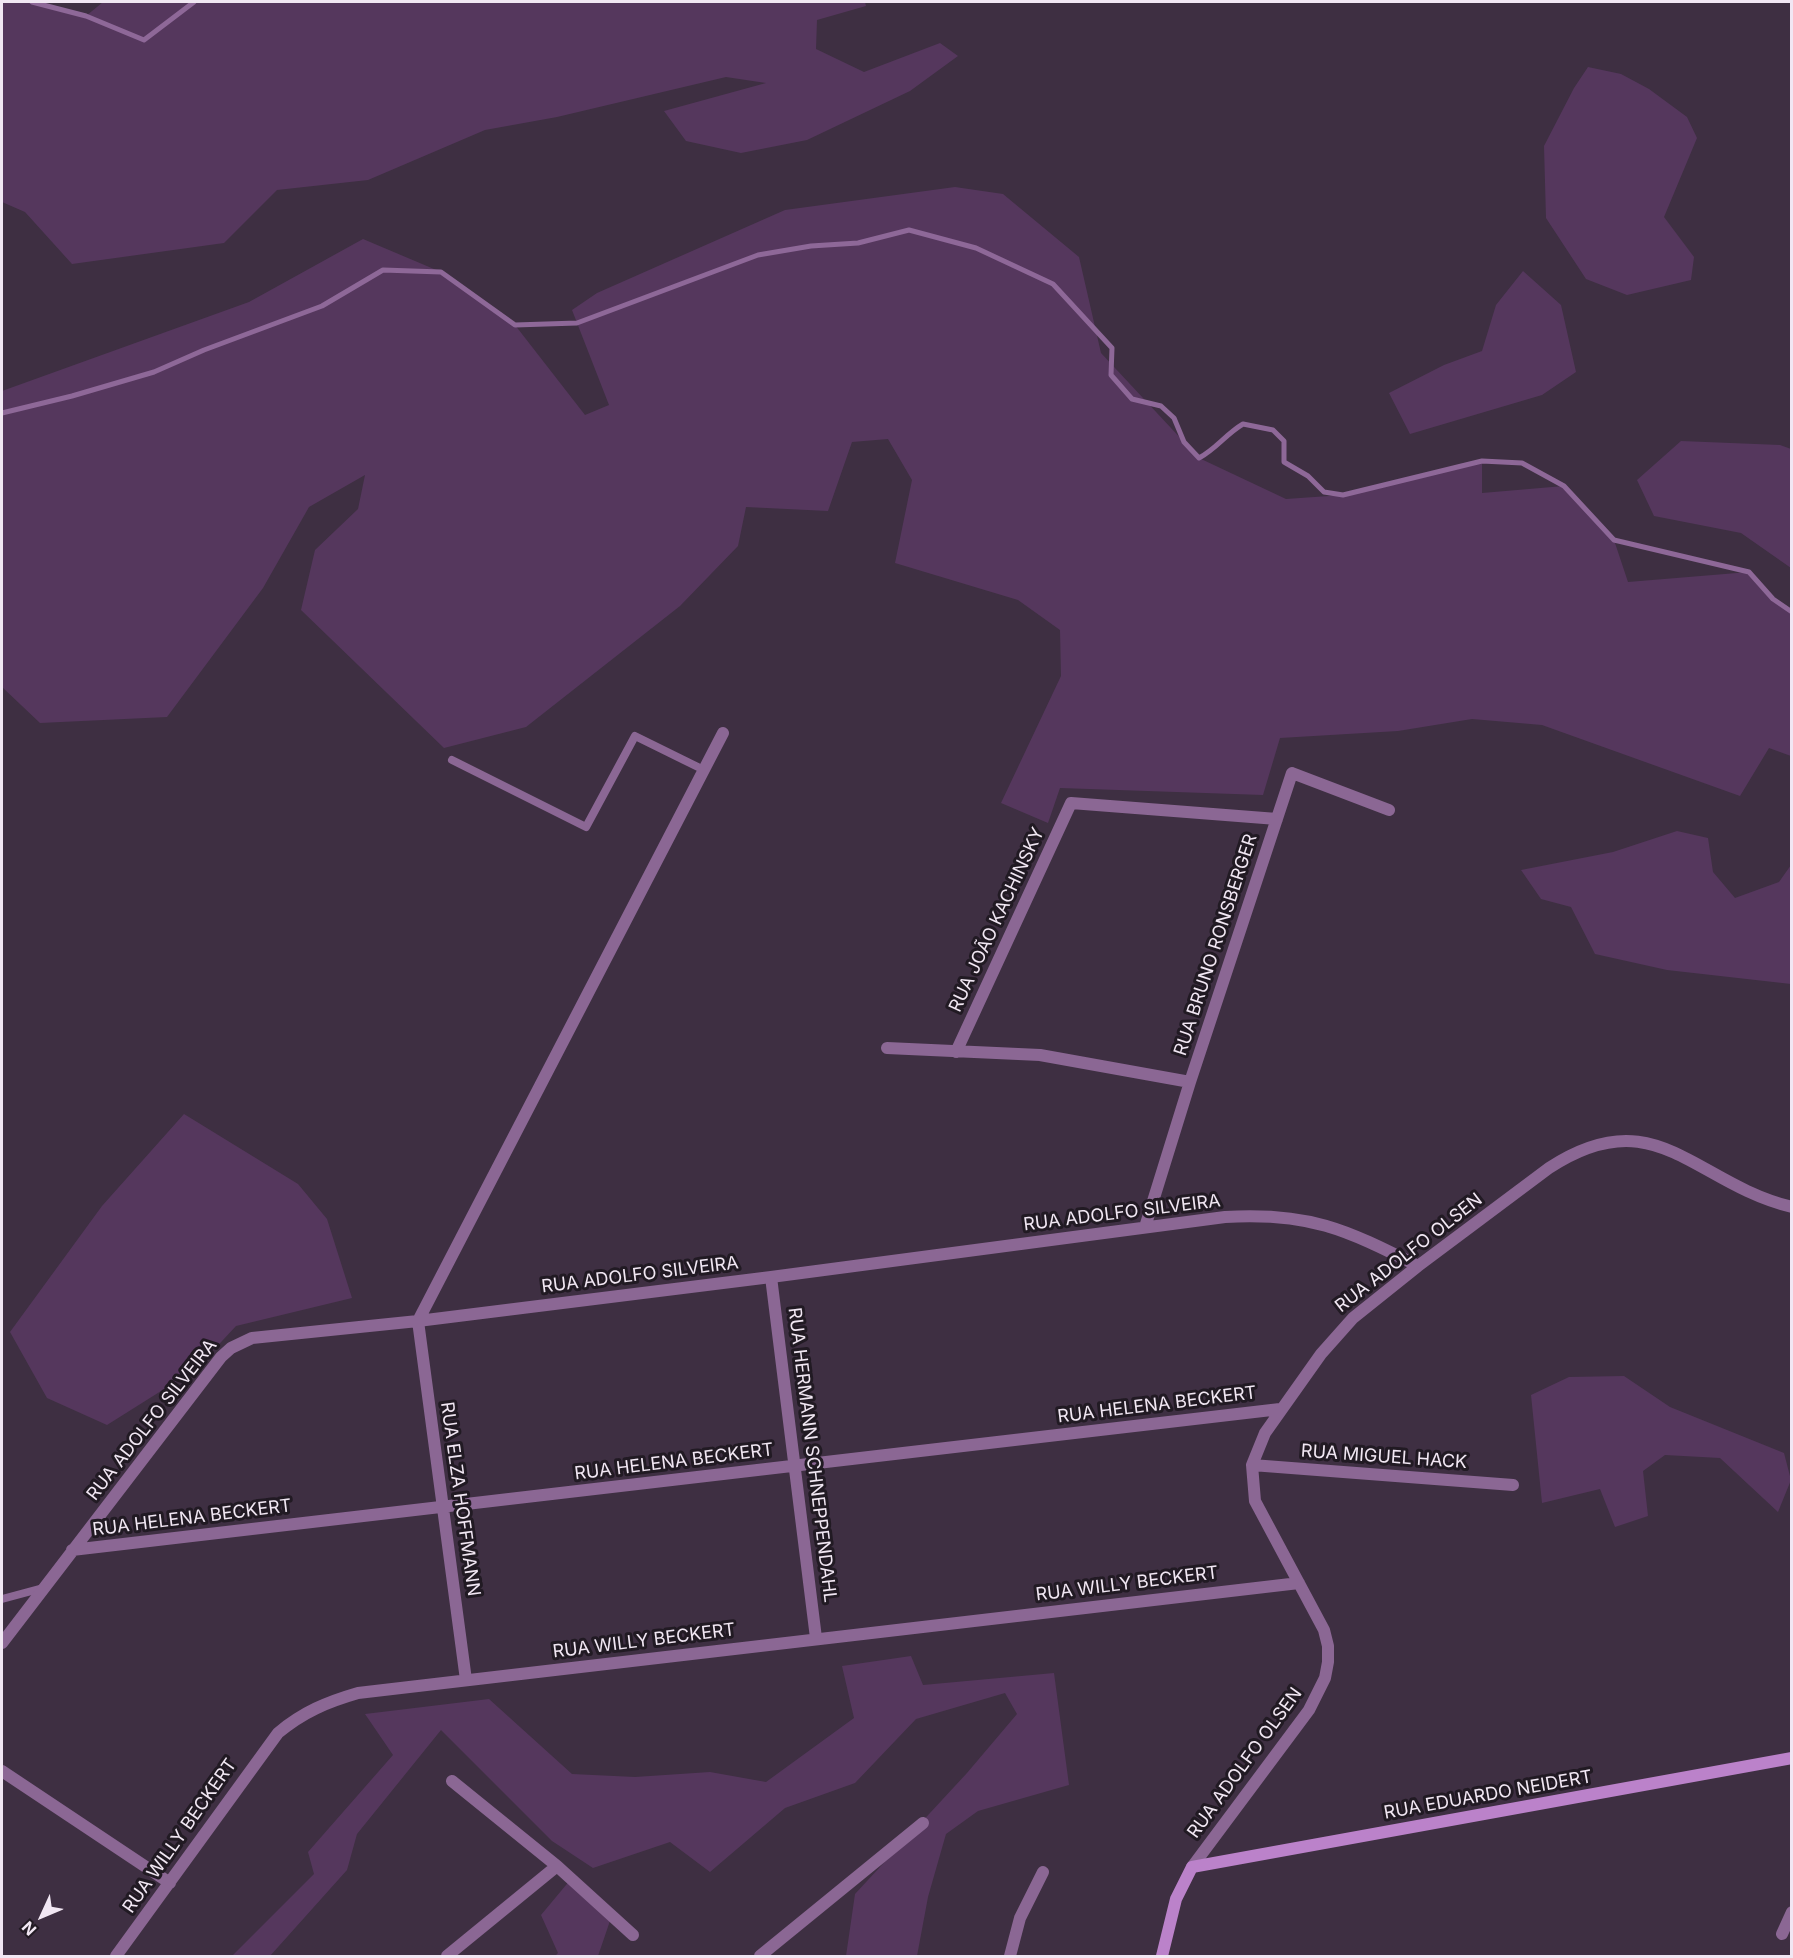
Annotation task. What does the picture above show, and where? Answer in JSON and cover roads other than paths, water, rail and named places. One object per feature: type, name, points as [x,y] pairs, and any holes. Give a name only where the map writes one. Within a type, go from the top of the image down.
[{"type":"main road","name":"RUA EDUARDO NEIDERT","points":[[1192,1867],[1791,1758]]},
{"type":"main road","name":"RUA ADOLFO OLSEN","points":[[1162,1956],[1176,1899],[1192,1867]]},
{"type":"street","points":[[418,1321],[723,733]]},
{"type":"street","name":"RUA BRUNO RONSBERGER","points":[[1145,1227],[1190,1082],[1292,773],[1389,810]]},
{"type":"street","name":"RUA JOÃO KACHINSKY","points":[[956,1052],[1071,803],[1277,819]]},
{"type":"street","points":[[887,1048],[1040,1055],[1190,1082]]},
{"type":"street","name":"RUA ADOLFO OLSEN","points":[[1192,1867],[1310,1710],[1325,1678],[1328,1662],[1326,1638],[1256,1501],[1252,1466],[1265,1433],[1280,1409],[1335,1336],[1353,1318],[1418,1266],[1549,1168],[1569,1155],[1601,1142],[1640,1140],[1657,1144],[1749,1192],[1791,1207]]},
{"type":"street","name":"RUA ADOLFO SILVEIRA","points":[[2,1642],[231,1348],[252,1338],[418,1321],[1225,1217],[1288,1216],[1314,1220],[1348,1233],[1418,1266]]},
{"type":"street","name":"RUA HERMANN SCHNEPPENDAHL","points":[[771,1277],[816,1638]]},
{"type":"street","name":"RUA ELZA HOFFMANN","points":[[418,1321],[466,1680]]},
{"type":"street","name":"RUA HELENA BECKERT","points":[[72,1550],[1280,1409]]},
{"type":"street","name":"RUA MIGUEL HACK","points":[[1252,1466],[1513,1485]]},
{"type":"street","name":"RUA WILLY BECKERT","points":[[116,1956],[278,1733],[295,1719],[316,1707],[358,1694],[466,1680],[1299,1583]]},
{"type":"street","points":[[2,1771],[170,1883]]},
{"type":"street","points":[[452,1781],[557,1866],[633,1935]]},
{"type":"street","points":[[760,1956],[923,1824]]},
{"type":"street","points":[[447,1956],[557,1866]]},
{"type":"street","points":[[1010,1956],[1020,1918],[1043,1872]]},
{"type":"street","points":[[1782,1934],[1791,1912]]},
{"type":"lane","points":[[452,759],[586,827],[634,736],[704,770]]},
{"type":"lane","points":[[2,1599],[44,1588]]},
{"type":"waterway","points":[[32,2],[86,16],[144,40],[194,2]]},
{"type":"waterway","points":[[2,413],[72,396],[154,372],[204,350],[322,306],[383,270],[441,272],[515,325],[577,323],[758,255],[811,246],[858,243],[909,230],[976,248],[1053,284],[1112,348],[1111,375],[1132,399],[1161,406],[1174,418],[1184,442],[1199,458],[1243,424],[1273,430],[1284,441],[1284,462],[1308,476],[1324,492],[1343,495],[1482,461],[1522,463],[1564,486],[1614,540],[1749,572],[1773,599],[1792,612]]}]
